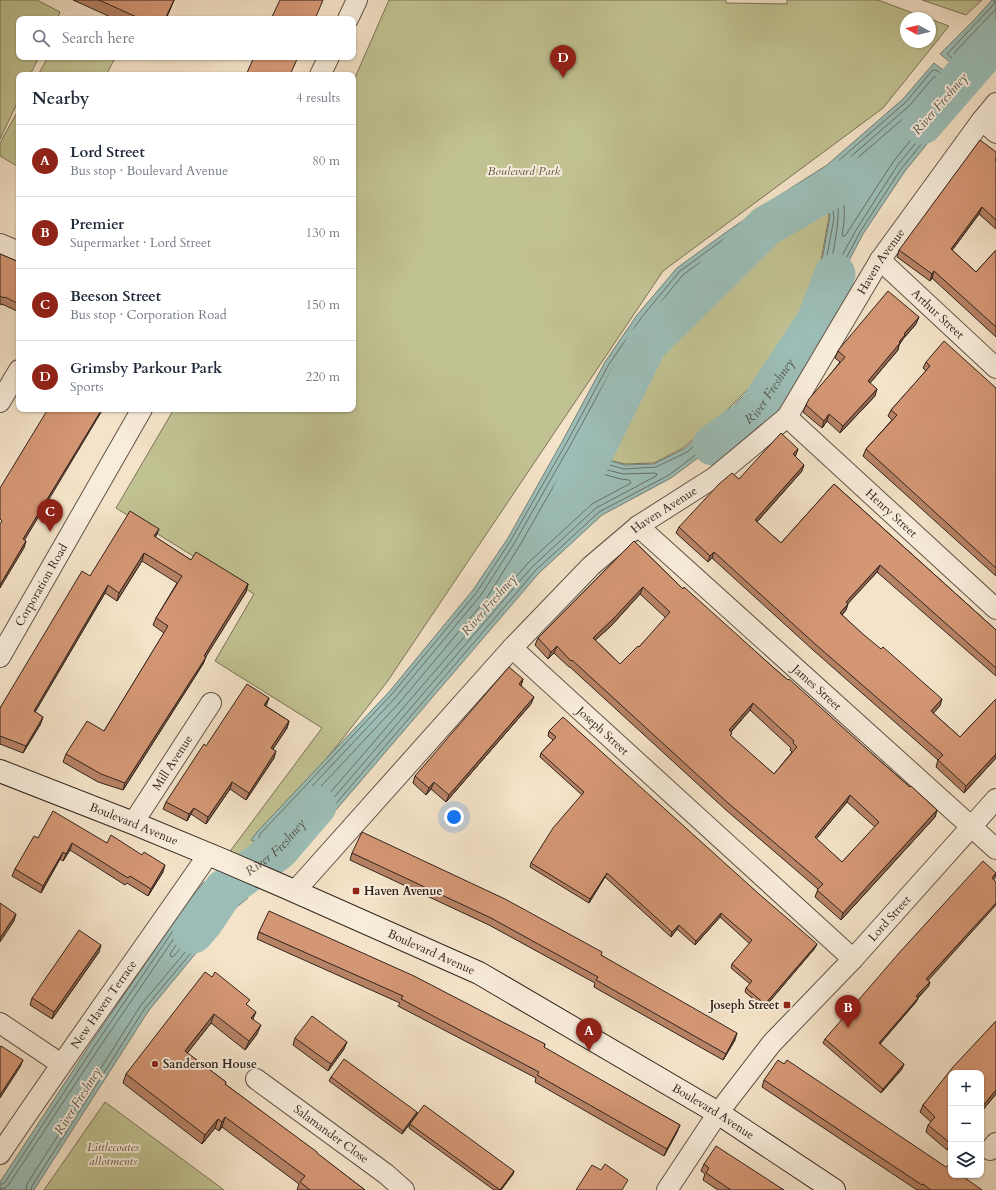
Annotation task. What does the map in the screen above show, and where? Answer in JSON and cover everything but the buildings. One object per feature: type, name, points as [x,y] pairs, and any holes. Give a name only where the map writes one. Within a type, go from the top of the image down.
[{"type":"street","points":[[349,16],[357,0]]},
{"type":"street","points":[[322,72],[328,60]]},
{"type":"street","name":"Haven Avenue","points":[[290,889],[512,648],[591,566],[638,526],[715,477],[787,417],[880,260],[989,126],[996,103]]},
{"type":"street","points":[[0,244],[16,251]]},
{"type":"street","name":"Arthur Street","points":[[880,260],[996,368]]},
{"type":"street","points":[[0,402],[16,375]]},
{"type":"street","name":"Corporation Road","points":[[0,657],[140,412]]},
{"type":"street","name":"Henry Street","points":[[787,417],[996,609]]},
{"type":"street","name":"James Street","points":[[638,526],[996,849]]},
{"type":"street","name":"Joseph Street","points":[[512,648],[853,959]]},
{"type":"street","name":"Mill Avenue","points":[[133,823],[211,702]]},
{"type":"street","name":"Boulevard Avenue","points":[[0,771],[133,823],[290,889],[479,973],[718,1113],[834,1190]]},
{"type":"street","name":"Lord Street","points":[[667,1190],[718,1113],[772,1043],[853,959],[996,799]]},
{"type":"street","name":"New Haven Terrace","points":[[0,1154],[61,1064],[138,956],[214,857]]},
{"type":"street","points":[[0,1023],[61,1064]]},
{"type":"street","name":"Salamander Close","points":[[256,1079],[386,1174],[404,1190]]},
{"type":"green space","points":[[0,0],[37,0],[60,12],[58,16],[16,16],[16,60],[38,60],[32,72],[16,72],[16,105],[0,139]]},
{"type":"green space","name":"Boulevard Park","points":[[389,0],[726,0],[726,3],[787,4],[787,0],[878,0],[910,12],[900,12],[900,48],[931,48],[883,108],[663,271],[387,682],[246,858],[228,854],[322,728],[215,661],[254,594],[116,508],[172,412],[356,412],[356,75]]},
{"type":"green space","points":[[922,0],[982,0],[966,15]]},
{"type":"green space","name":"Boulevard Park","points":[[936,21],[949,26],[936,42]]},
{"type":"green space","points":[[46,60],[114,60],[108,72],[40,72]]},
{"type":"green space","points":[[16,114],[16,165],[0,156],[0,143]]},
{"type":"green space","points":[[827,198],[829,217],[820,266],[801,319],[783,346],[752,385],[726,411],[683,448],[654,463],[625,464],[608,460],[598,445],[646,346],[767,227],[803,205]]},
{"type":"green space","name":"Littlecoates allotments","points":[[105,1102],[224,1190],[44,1190]]},
{"type":"water","points":[[992,0],[996,0],[996,58],[975,82],[940,54]]},
{"type":"water","points":[[934,63],[970,91],[905,171],[863,234],[817,321],[755,415],[671,478],[602,515],[539,573],[299,853],[290,854],[251,840],[389,692],[473,590],[508,538],[605,362],[637,315],[677,268],[780,195],[827,165],[903,99]],"holes":[[[827,197],[830,217],[821,266],[802,319],[784,347],[753,386],[727,412],[684,449],[654,464],[624,465],[608,460],[597,445],[646,345],[766,226],[803,205]]]},
{"type":"water","points":[[204,882],[214,883],[248,898],[229,913],[149,1010],[34,1190],[0,1190],[0,1182],[89,1046],[187,903]]},
{"type":"waterway","name":"River Freshney","points":[[922,124],[996,39]]},
{"type":"waterway","name":"River Freshney","points":[[573,493],[646,345],[766,226],[851,177]]},
{"type":"waterway","name":"River Freshney","points":[[713,445],[755,415],[817,321],[835,274]]},
{"type":"waterway","name":"River Freshney","points":[[193,933],[204,920],[224,890],[279,849],[316,806]]},
{"type":"place","name":"Grimsby Parkour Park","points":[[563,78]]},
{"type":"place","name":"Beeson Street","points":[[50,532]]},
{"type":"place","name":"Haven Avenue","points":[[356,891]]},
{"type":"place","name":"Joseph Street","points":[[787,1005]]},
{"type":"place","name":"Premier","points":[[848,1028]]},
{"type":"place","name":"Lord Street","points":[[589,1051]]},
{"type":"place","name":"Sanderson House","points":[[155,1064]]}]
